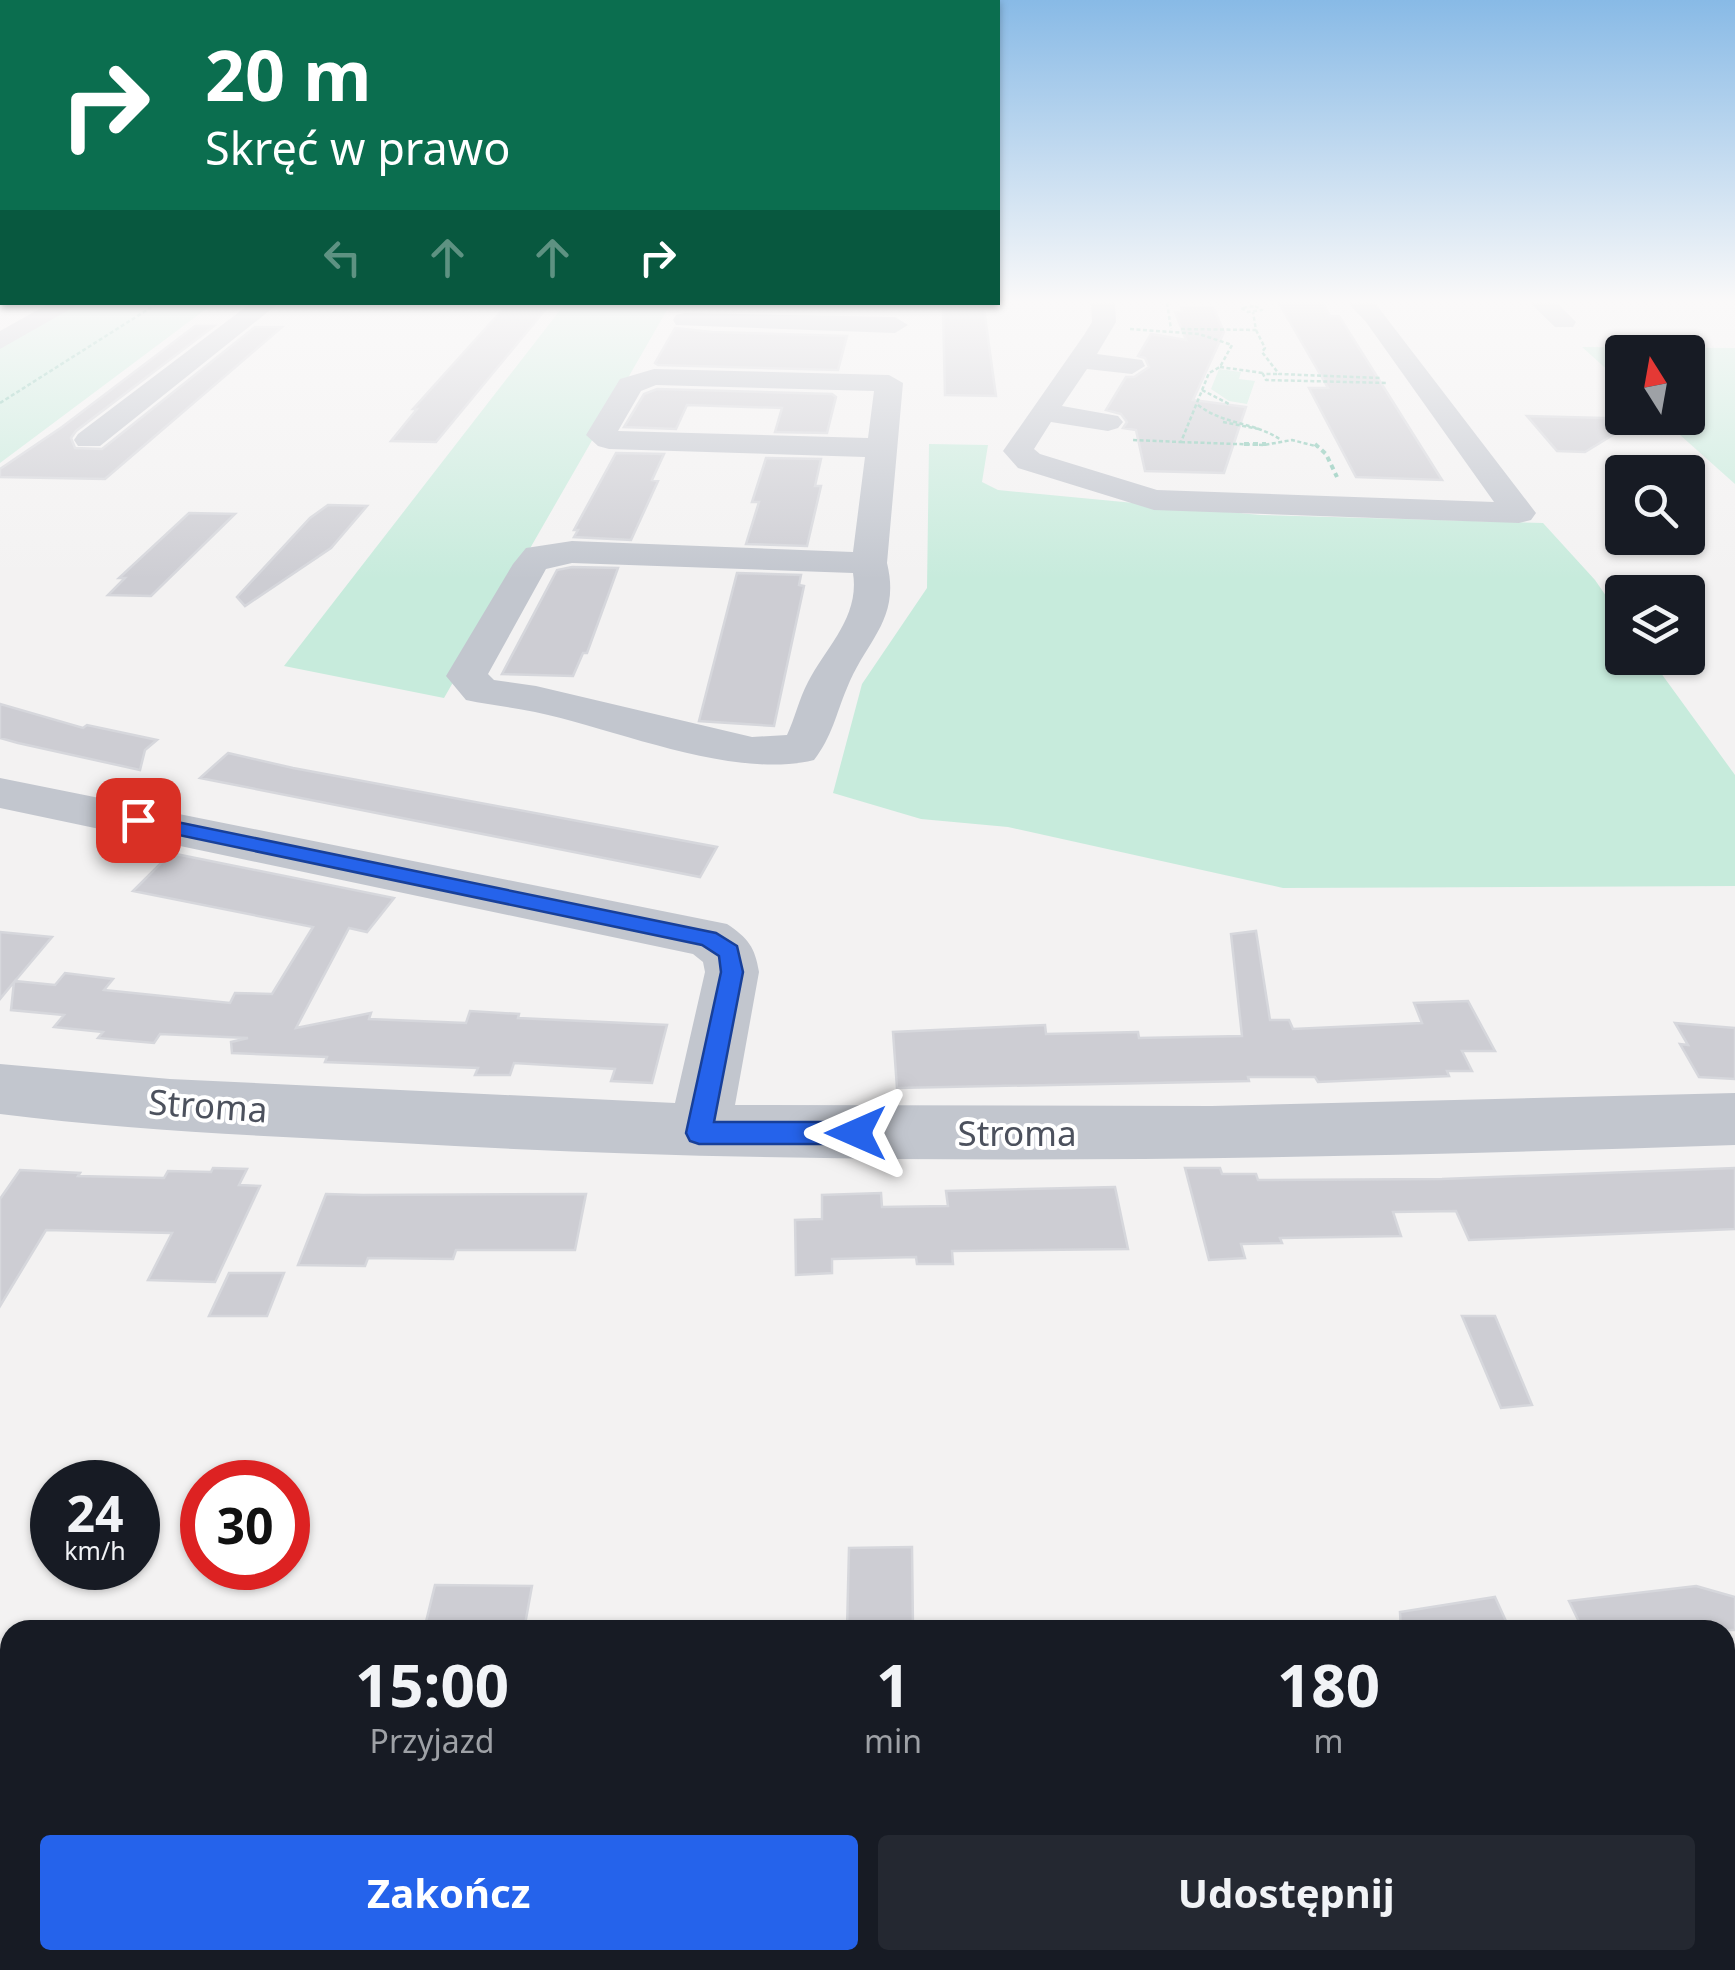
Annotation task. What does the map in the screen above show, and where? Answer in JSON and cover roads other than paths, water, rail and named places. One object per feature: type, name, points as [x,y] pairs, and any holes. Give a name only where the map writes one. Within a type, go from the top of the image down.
[{"type":"street","points":[[89,440],[148,395]]},
{"type":"street","points":[[624,395],[601,435],[608,440],[881,459]]},
{"type":"street","points":[[870,563],[572,552],[539,556],[467,676],[481,690],[536,699],[657,732],[752,751],[798,750],[810,738],[828,682],[868,623],[874,577],[870,563],[888,395]]},
{"type":"street","points":[[1063,395],[1044,412],[1018,451],[1029,462],[1140,498],[1202,488],[1518,513],[1423,395]]},
{"type":"street","points":[[1419,395],[1425,399]]},
{"type":"street","points":[[1044,412],[1108,422]]},
{"type":"street","points":[[589,460],[881,459]]},
{"type":"street","points":[[0,793],[708,938],[730,952],[732,972],[699,1133]]},
{"type":"street","name":"Stroma","points":[[0,1089],[395,1118],[699,1133],[1402,1130],[1735,1118]]}]
